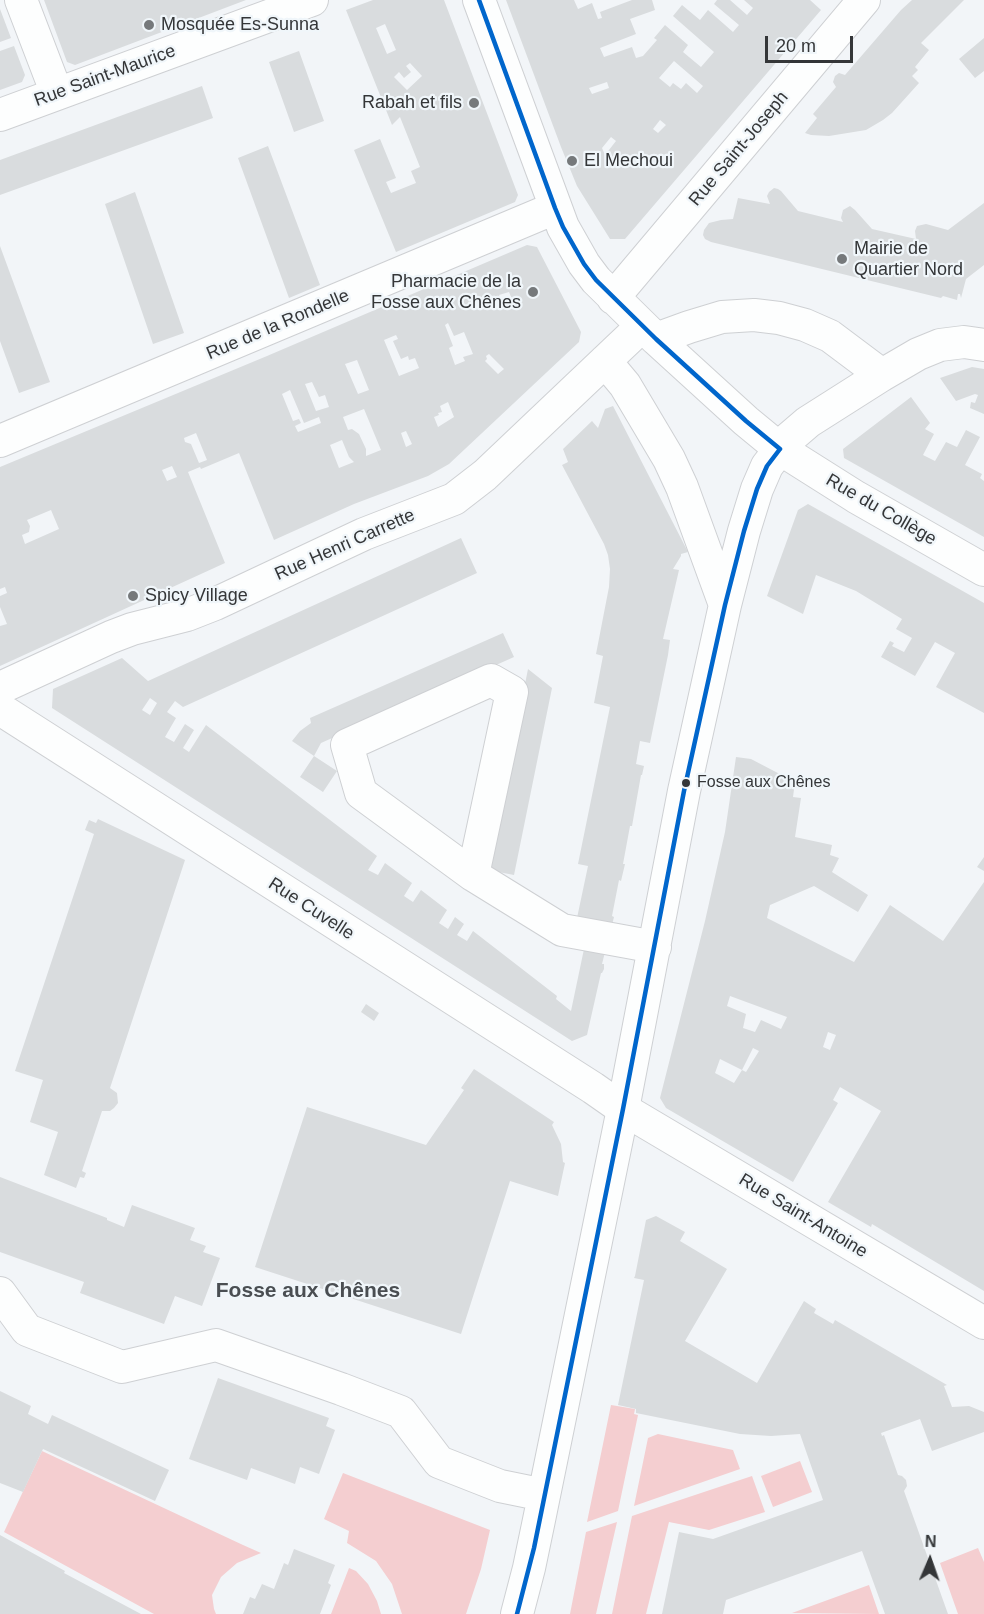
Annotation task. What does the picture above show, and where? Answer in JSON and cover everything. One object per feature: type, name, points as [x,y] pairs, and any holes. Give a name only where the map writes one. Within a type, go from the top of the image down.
[{"type":"street","points":[[21,0],[57,94]]},
{"type":"street","name":"Rue Saint-Maurice","points":[[0,115],[312,0]]},
{"type":"street","name":"Rue du Collège","points":[[479,0],[555,208],[584,264],[596,280],[649,333],[746,421],[780,448],[856,497],[984,570]]},
{"type":"street","name":"Rue Saint-Joseph","points":[[613,298],[864,0]]},
{"type":"street","name":"Rue de la Rondelle","points":[[0,441],[555,208]]},
{"type":"street","points":[[649,333],[688,327],[722,317],[754,315],[779,318],[805,325],[830,336],[882,375]]},
{"type":"street","name":"Rue Henri Carrette","points":[[0,688],[111,637],[132,629],[187,615],[215,604],[364,534],[454,499],[485,475],[605,361],[649,333]]},
{"type":"street","points":[[517,1614],[530,1568],[655,947],[684,791],[725,605],[757,489],[767,466],[787,440],[808,422],[882,375],[918,354],[940,345],[964,342],[984,345]]},
{"type":"street","points":[[605,361],[625,385],[669,459],[682,487],[725,605]]},
{"type":"street","points":[[473,875],[512,692],[491,680],[347,745],[361,793],[473,875],[562,930],[655,947]]},
{"type":"street","name":"Rue Cuvelle","points":[[0,709],[623,1108]]},
{"type":"street","name":"Rue Saint-Antoine","points":[[623,1108],[984,1323]]},
{"type":"street","points":[[0,1293],[27,1330],[122,1367],[216,1345],[341,1389],[401,1412],[439,1462],[500,1486],[544,1495]]},
{"type":"shaded area","points":[[611,1405],[635,1409],[634,1414],[638,1415],[618,1511],[587,1522]]},
{"type":"shaded area","points":[[658,1434],[733,1450],[740,1469],[634,1506],[648,1438]]},
{"type":"shaded area","points":[[42,1451],[261,1553],[237,1563],[221,1577],[212,1595],[216,1614],[154,1614],[4,1532]]},
{"type":"shaded area","points":[[800,1461],[812,1492],[773,1507],[761,1476]]},
{"type":"shaded area","points":[[343,1473],[490,1530],[481,1569],[466,1614],[402,1614],[392,1584],[376,1561],[347,1543],[349,1531],[324,1519]]},
{"type":"shaded area","points":[[752,1476],[765,1512],[709,1530],[669,1522],[646,1614],[612,1614],[632,1516]]},
{"type":"shaded area","points":[[617,1522],[596,1614],[570,1614],[586,1532]]},
{"type":"shaded area","points":[[978,1548],[984,1562],[984,1614],[958,1614],[940,1563]]},
{"type":"shaded area","points":[[349,1568],[356,1571],[368,1584],[381,1614],[331,1614]]},
{"type":"shaded area","points":[[869,1585],[879,1614],[792,1613]]},
{"type":"building","points":[[44,0],[246,0],[75,65],[67,62]]},
{"type":"building","points":[[373,0],[444,0],[518,195],[515,202],[396,252],[354,150],[380,139],[396,178],[386,182],[391,193],[416,183],[411,171],[420,167],[400,117],[392,125],[346,10]],"holes":[[[385,24],[396,50],[387,54],[376,28]],[[410,63],[422,76],[407,90],[394,77],[399,72],[404,78],[411,72],[406,66]]]},
{"type":"building","points":[[506,0],[574,0],[578,9],[592,3],[598,19],[602,18],[600,12],[632,0],[652,0],[655,10],[630,19],[636,34],[600,48],[604,57],[632,47],[636,58],[643,56],[657,40],[654,38],[665,25],[688,45],[683,52],[701,67],[714,52],[673,16],[682,5],[700,20],[708,10],[733,32],[739,25],[714,4],[717,0],[730,0],[747,15],[753,8],[744,0],[810,0],[821,10],[625,239],[610,239],[577,186]],"holes":[[[674,61],[703,86],[697,93],[686,83],[681,89],[673,83],[670,87],[659,78]],[[607,82],[609,88],[592,94],[589,88]],[[660,120],[666,125],[658,133],[653,129]],[[611,137],[616,141],[605,155],[602,148]]]},
{"type":"building","points":[[912,0],[964,0],[921,43],[929,50],[915,67],[918,70],[912,76],[919,83],[892,113],[866,130],[829,136],[805,133],[817,118],[813,114],[836,87],[833,82],[835,76],[839,73],[845,75]]},
{"type":"building","points":[[0,9],[11,38],[0,42]]},
{"type":"building","points":[[984,38],[984,71],[975,78],[959,59]]},
{"type":"building","points":[[14,46],[25,75],[22,82],[0,90],[0,51]]},
{"type":"building","points":[[299,51],[324,121],[294,132],[269,62]]},
{"type":"building","points":[[202,86],[213,118],[0,195],[0,160]]},
{"type":"building","points":[[268,146],[320,285],[289,298],[238,158]]},
{"type":"building","points":[[774,188],[781,191],[798,211],[843,222],[841,218],[843,210],[850,206],[872,229],[916,239],[917,226],[926,224],[948,230],[984,203],[984,265],[966,279],[961,298],[958,294],[957,300],[943,296],[941,298],[705,239],[704,230],[709,223],[733,219],[738,198],[770,204],[767,196]]},
{"type":"building","points":[[135,192],[184,333],[153,344],[105,204]]},
{"type":"building","points":[[527,245],[537,247],[581,332],[579,342],[449,464],[428,476],[354,504],[274,540],[239,453],[188,472],[225,563],[0,666],[0,626],[7,624],[0,607],[0,596],[7,593],[5,587],[0,589],[0,467]],"holes":[[[509,292],[514,304],[500,310],[498,306],[503,304],[499,295]],[[448,323],[454,336],[464,332],[473,354],[463,357],[465,361],[455,365],[449,348],[453,346],[445,325]],[[396,335],[398,339],[393,341],[401,359],[408,356],[409,360],[415,358],[419,368],[399,376],[384,340]],[[489,354],[504,369],[498,374],[485,361]],[[357,360],[369,390],[358,394],[345,364]],[[312,382],[319,397],[325,395],[329,407],[316,411],[305,384]],[[290,390],[304,423],[319,417],[321,423],[298,432],[295,426],[301,423],[299,419],[293,421],[282,394]],[[448,402],[454,417],[438,427],[434,417],[439,415],[438,413],[442,412],[440,406]],[[364,409],[381,450],[366,456],[366,449],[359,434],[352,429],[348,430],[343,417]],[[406,431],[412,444],[406,447],[401,433]],[[196,433],[207,460],[199,463],[191,444],[185,442],[184,438]],[[342,440],[349,457],[354,462],[339,468],[330,445]],[[172,466],[177,477],[167,481],[162,470]],[[51,510],[59,529],[25,544],[22,535],[29,532],[30,526],[27,520]]]},
{"type":"building","points":[[0,246],[50,382],[19,393],[0,341]]},
{"type":"building","points":[[972,367],[984,369],[984,414],[970,408],[971,402],[975,403],[978,395],[956,401],[940,378]]},
{"type":"building","points":[[911,397],[930,423],[925,429],[934,434],[923,455],[935,461],[946,442],[957,447],[966,430],[980,437],[965,465],[982,474],[980,478],[984,481],[984,537],[844,458],[843,449]]},
{"type":"building","points":[[613,406],[688,552],[681,554],[673,569],[679,570],[663,639],[670,640],[668,655],[650,743],[640,741],[636,764],[644,766],[632,826],[630,826],[623,864],[625,864],[621,881],[619,880],[612,925],[577,918],[588,866],[578,864],[610,707],[594,703],[603,656],[596,654],[609,587],[610,569],[604,544],[562,465],[568,462],[563,449],[592,421],[598,428],[605,409]]},
{"type":"building","points":[[808,504],[984,603],[984,713],[936,687],[955,653],[935,642],[915,676],[881,657],[890,641],[894,643],[892,646],[904,652],[912,638],[896,629],[902,619],[856,591],[816,575],[803,614],[767,596],[798,510]]},
{"type":"building","points":[[461,538],[477,573],[183,707],[175,701],[167,712],[176,718],[165,737],[174,742],[185,724],[194,730],[183,748],[189,752],[206,725],[377,856],[368,870],[378,875],[385,863],[412,883],[404,896],[413,902],[421,890],[447,910],[439,923],[448,929],[455,917],[464,924],[457,935],[467,941],[473,931],[557,996],[556,999],[571,1011],[584,949],[605,952],[602,964],[604,964],[604,969],[601,973],[587,1035],[572,1041],[52,708],[53,689],[122,658],[148,681]],"holes":[[[150,698],[157,703],[150,715],[142,710]]]},
{"type":"building","points":[[503,633],[514,657],[321,743],[314,756],[292,741],[311,723],[310,718]]},
{"type":"building","points":[[528,669],[552,688],[514,875],[488,870]]},
{"type":"building","points":[[314,756],[337,771],[323,792],[300,777]]},
{"type":"building","points":[[736,757],[751,759],[795,782],[793,797],[801,798],[795,837],[832,845],[830,855],[839,858],[832,872],[868,895],[858,912],[814,886],[770,905],[767,918],[854,962],[890,905],[943,941],[984,882],[984,1291],[872,1224],[871,1227],[828,1202],[881,1111],[840,1087],[833,1100],[838,1103],[793,1182],[666,1108],[660,1098],[725,832]],"holes":[[[730,996],[787,1017],[781,1029],[761,1020],[755,1032],[743,1028],[746,1014],[727,1006]],[[828,1032],[836,1035],[830,1050],[823,1047]],[[753,1048],[759,1051],[746,1072],[742,1070]],[[720,1059],[742,1070],[734,1083],[715,1073]]]},
{"type":"building","points":[[98,819],[185,860],[110,1088],[117,1093],[118,1103],[110,1111],[102,1111],[82,1171],[86,1173],[84,1178],[80,1177],[76,1188],[44,1175],[58,1132],[30,1122],[43,1080],[15,1071],[94,834],[85,830],[89,820],[96,823]]},
{"type":"building","points":[[984,857],[984,871],[977,867]]},
{"type":"building","points":[[366,1004],[379,1013],[374,1021],[361,1012]]},
{"type":"building","points":[[474,1069],[554,1122],[552,1125],[561,1144],[565,1163],[558,1196],[510,1181],[461,1334],[255,1267],[307,1107],[426,1145],[464,1090],[461,1088]]},
{"type":"building","points":[[0,1177],[107,1218],[124,1227],[132,1205],[195,1228],[190,1240],[206,1246],[203,1252],[220,1258],[202,1306],[175,1296],[164,1324],[80,1293],[84,1282],[0,1252]]},
{"type":"building","points":[[656,1216],[685,1232],[680,1241],[727,1269],[685,1341],[757,1383],[804,1301],[816,1309],[814,1313],[833,1324],[835,1320],[947,1385],[944,1386],[952,1407],[969,1406],[984,1412],[984,1432],[932,1451],[920,1419],[881,1433],[882,1436],[884,1435],[898,1475],[906,1480],[907,1486],[904,1491],[948,1614],[885,1614],[862,1551],[726,1600],[723,1614],[662,1614],[679,1532],[713,1539],[823,1500],[800,1434],[771,1436],[740,1434],[636,1413],[636,1409],[618,1405],[644,1280],[634,1278],[646,1220]]},
{"type":"building","points":[[218,1378],[329,1418],[326,1426],[335,1430],[319,1474],[300,1467],[295,1484],[251,1468],[247,1480],[189,1459]]},
{"type":"building","points":[[0,1391],[31,1406],[28,1414],[48,1424],[52,1415],[169,1470],[155,1501],[43,1449],[23,1492],[0,1483]]},
{"type":"building","points":[[0,1535],[65,1571],[64,1573],[141,1614],[0,1614]]},
{"type":"building","points":[[294,1549],[335,1565],[328,1583],[331,1585],[320,1614],[243,1614],[250,1597],[255,1599],[262,1584],[274,1589],[284,1563],[288,1565]]},
{"type":"transit line","points":[[479,0],[555,208],[584,264],[596,280],[656,339],[780,449]]},
{"type":"transit line","points":[[517,1614],[534,1548],[623,1109],[684,791],[725,605],[757,489],[767,466],[780,449]]},
{"type":"place","name":"Mosquée Es-Sunna","points":[[149,25]]},
{"type":"place","name":"Rabah et fils","points":[[474,103]]},
{"type":"place","name":"El Mechoui","points":[[572,161]]},
{"type":"place","name":"Mairie de Quartier Nord","points":[[842,259]]},
{"type":"place","name":"Pharmacie de la Fosse aux Chênes","points":[[533,292]]},
{"type":"place","name":"Spicy Village","points":[[133,596]]},
{"type":"place","name":"Fosse aux Chênes","points":[[686,783]]},
{"type":"district","name":"Fosse aux Chênes","points":[[308,1291]]}]
